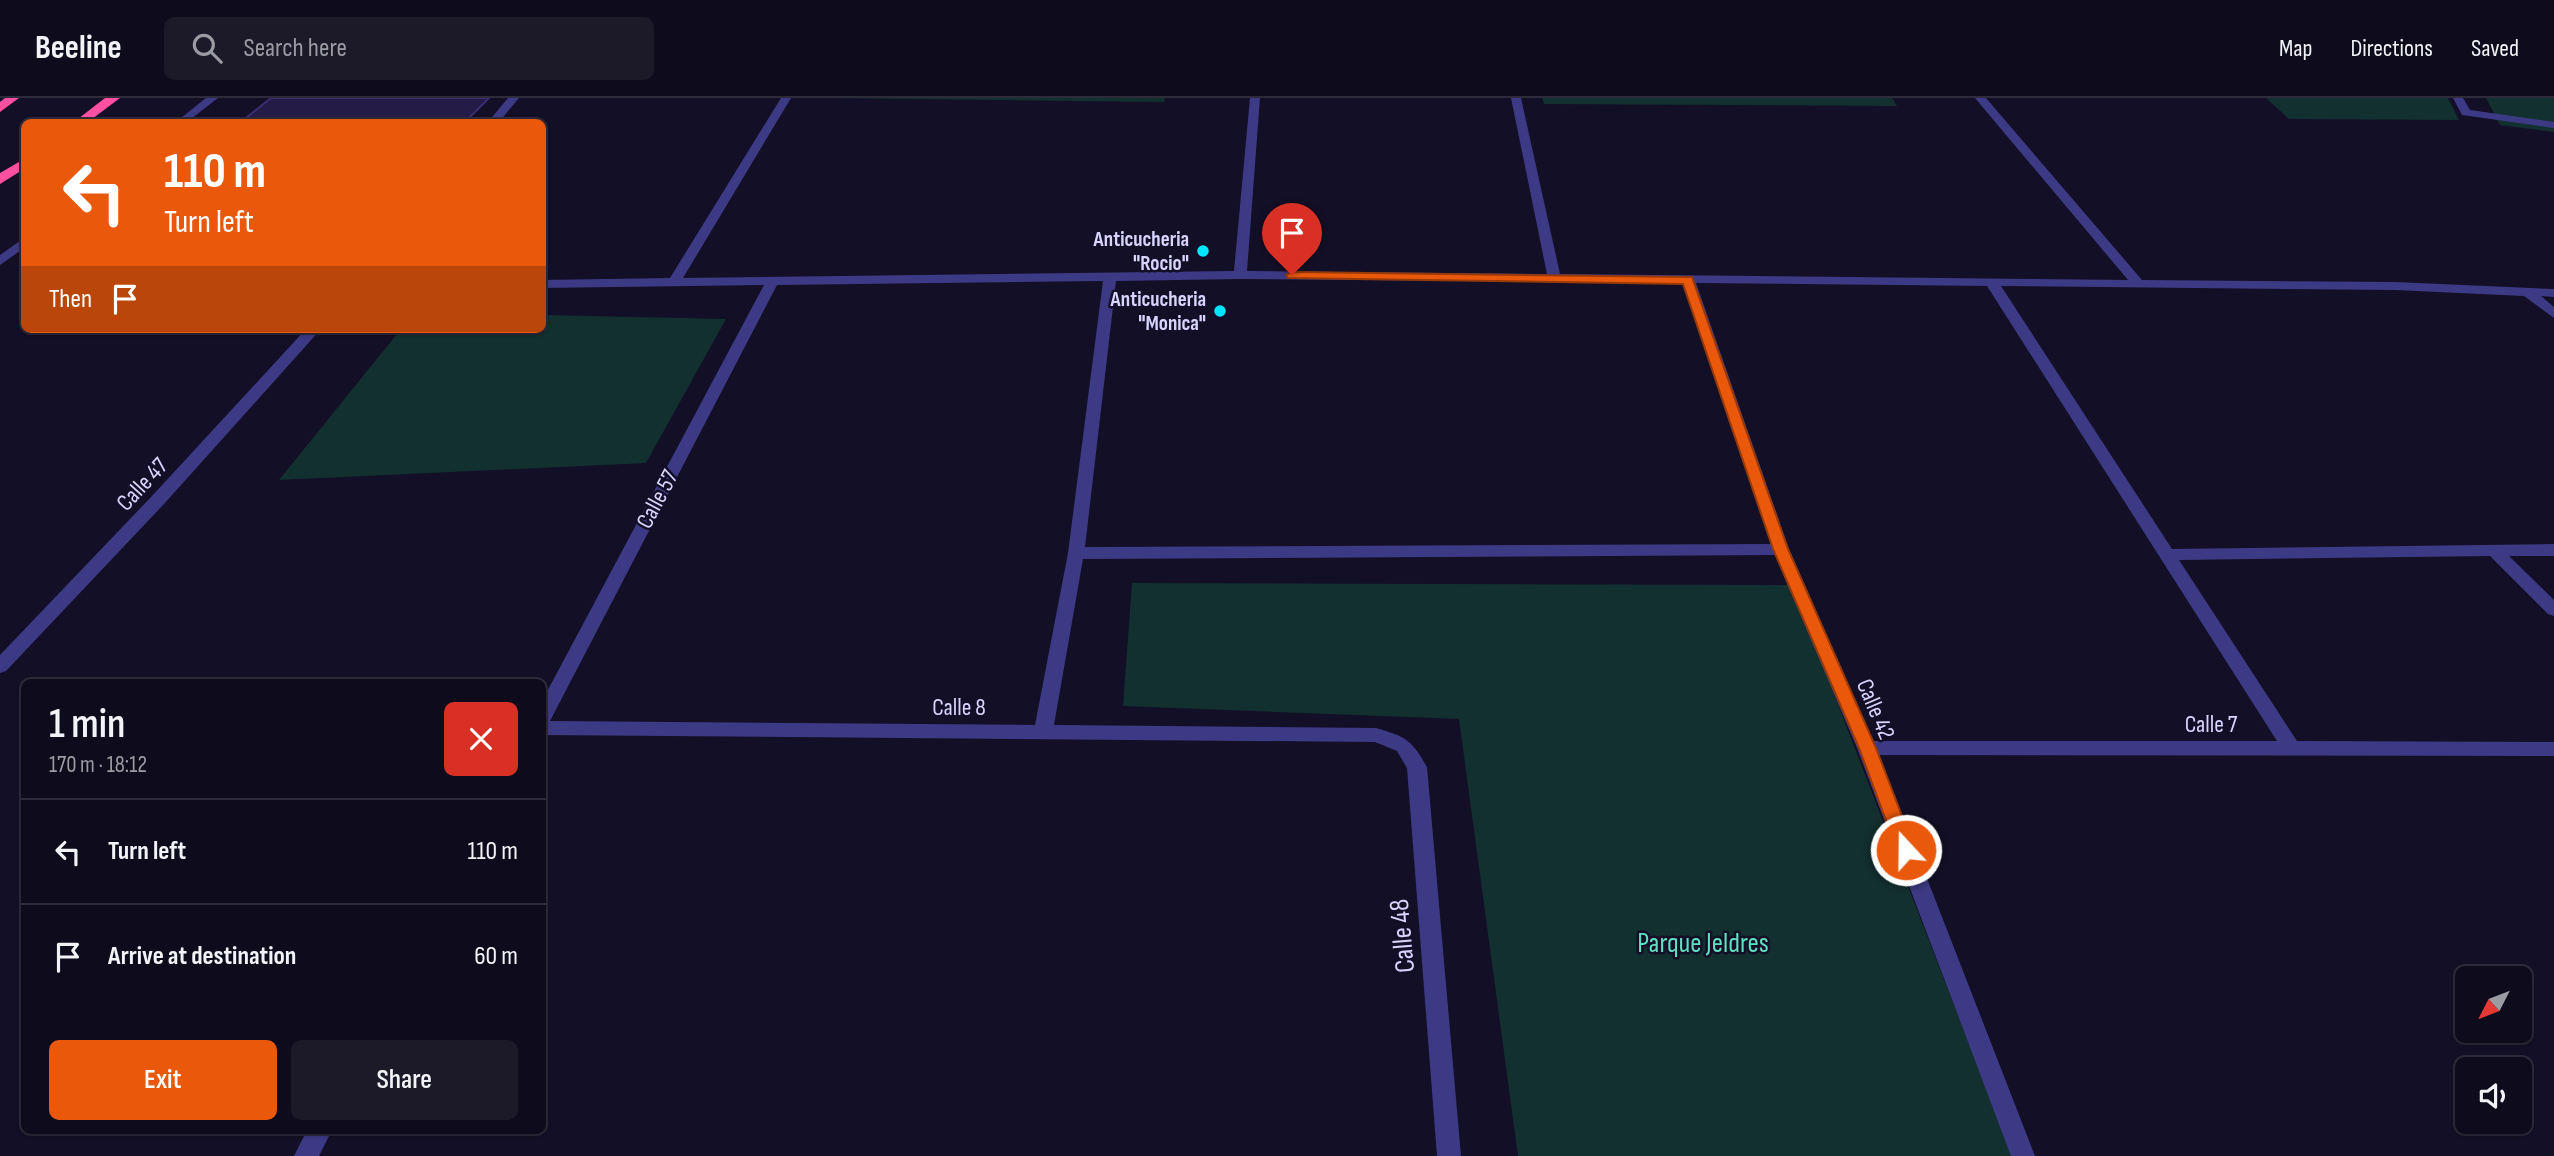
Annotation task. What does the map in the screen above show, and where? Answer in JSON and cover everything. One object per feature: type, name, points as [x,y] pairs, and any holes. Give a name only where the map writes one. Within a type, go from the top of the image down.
[{"type":"highway","points":[[0,108],[13,98]]},
{"type":"highway","points":[[84,119],[114,98]]},
{"type":"highway","points":[[0,180],[21,165]]},
{"type":"street","points":[[185,119],[213,98]]},
{"type":"street","points":[[496,119],[514,98]]},
{"type":"street","points":[[674,283],[786,98]]},
{"type":"street","points":[[1240,275],[1255,98]]},
{"type":"street","points":[[1516,98],[1555,279]]},
{"type":"street","points":[[1980,98],[2138,283]]},
{"type":"street","points":[[2458,98],[2466,113],[2554,125]]},
{"type":"street","points":[[0,261],[21,245]]},
{"type":"street","points":[[1043,733],[1076,553],[1110,275]]},
{"type":"street","points":[[546,284],[1240,275],[2395,286],[2554,293]]},
{"type":"street","name":"Calle 57","points":[[546,711],[773,280]]},
{"type":"street","name":"Calle 42","points":[[1688,280],[1781,549],[1867,748],[2023,1156]]},
{"type":"street","points":[[1992,283],[2170,555],[2291,748]]},
{"type":"street","points":[[2528,292],[2554,314]]},
{"type":"street","name":"Calle 47","points":[[0,666],[159,500],[310,333]]},
{"type":"street","points":[[1076,553],[1781,549]]},
{"type":"street","points":[[2493,550],[2554,610]]},
{"type":"street","points":[[2170,555],[2554,550]]},
{"type":"street","name":"Calle 8","points":[[546,728],[1376,735]]},
{"type":"street","name":"Calle 48","points":[[1376,735],[1404,746],[1417,767],[1449,1156]]},
{"type":"street","name":"Calle 7","points":[[1867,748],[2554,749]]},
{"type":"street","points":[[306,1156],[318,1134]]},
{"type":"green space","points":[[820,98],[1165,98],[1164,102]]},
{"type":"green space","points":[[1542,98],[1892,98],[1897,106],[1544,104]]},
{"type":"green space","points":[[2266,98],[2448,98],[2459,120],[2289,119]]},
{"type":"green space","points":[[2486,98],[2554,98],[2554,132],[2500,125]]},
{"type":"green space","points":[[546,315],[726,319],[646,463],[279,480],[398,333],[546,333]]},
{"type":"green space","name":"Parque Jeldres","points":[[1132,583],[1792,585],[2012,1156],[1518,1156],[1459,719],[1123,706]]},
{"type":"building","points":[[271,98],[489,98],[468,119],[245,119]]},
{"type":"place","name":"Anticucheria \"Rocio\"","points":[[1203,251]]},
{"type":"place","name":"Anticucheria \"Monica\"","points":[[1220,311]]},
{"type":"route","points":[[1292,275],[1688,280],[1781,549],[1867,748],[1906,850]]}]
